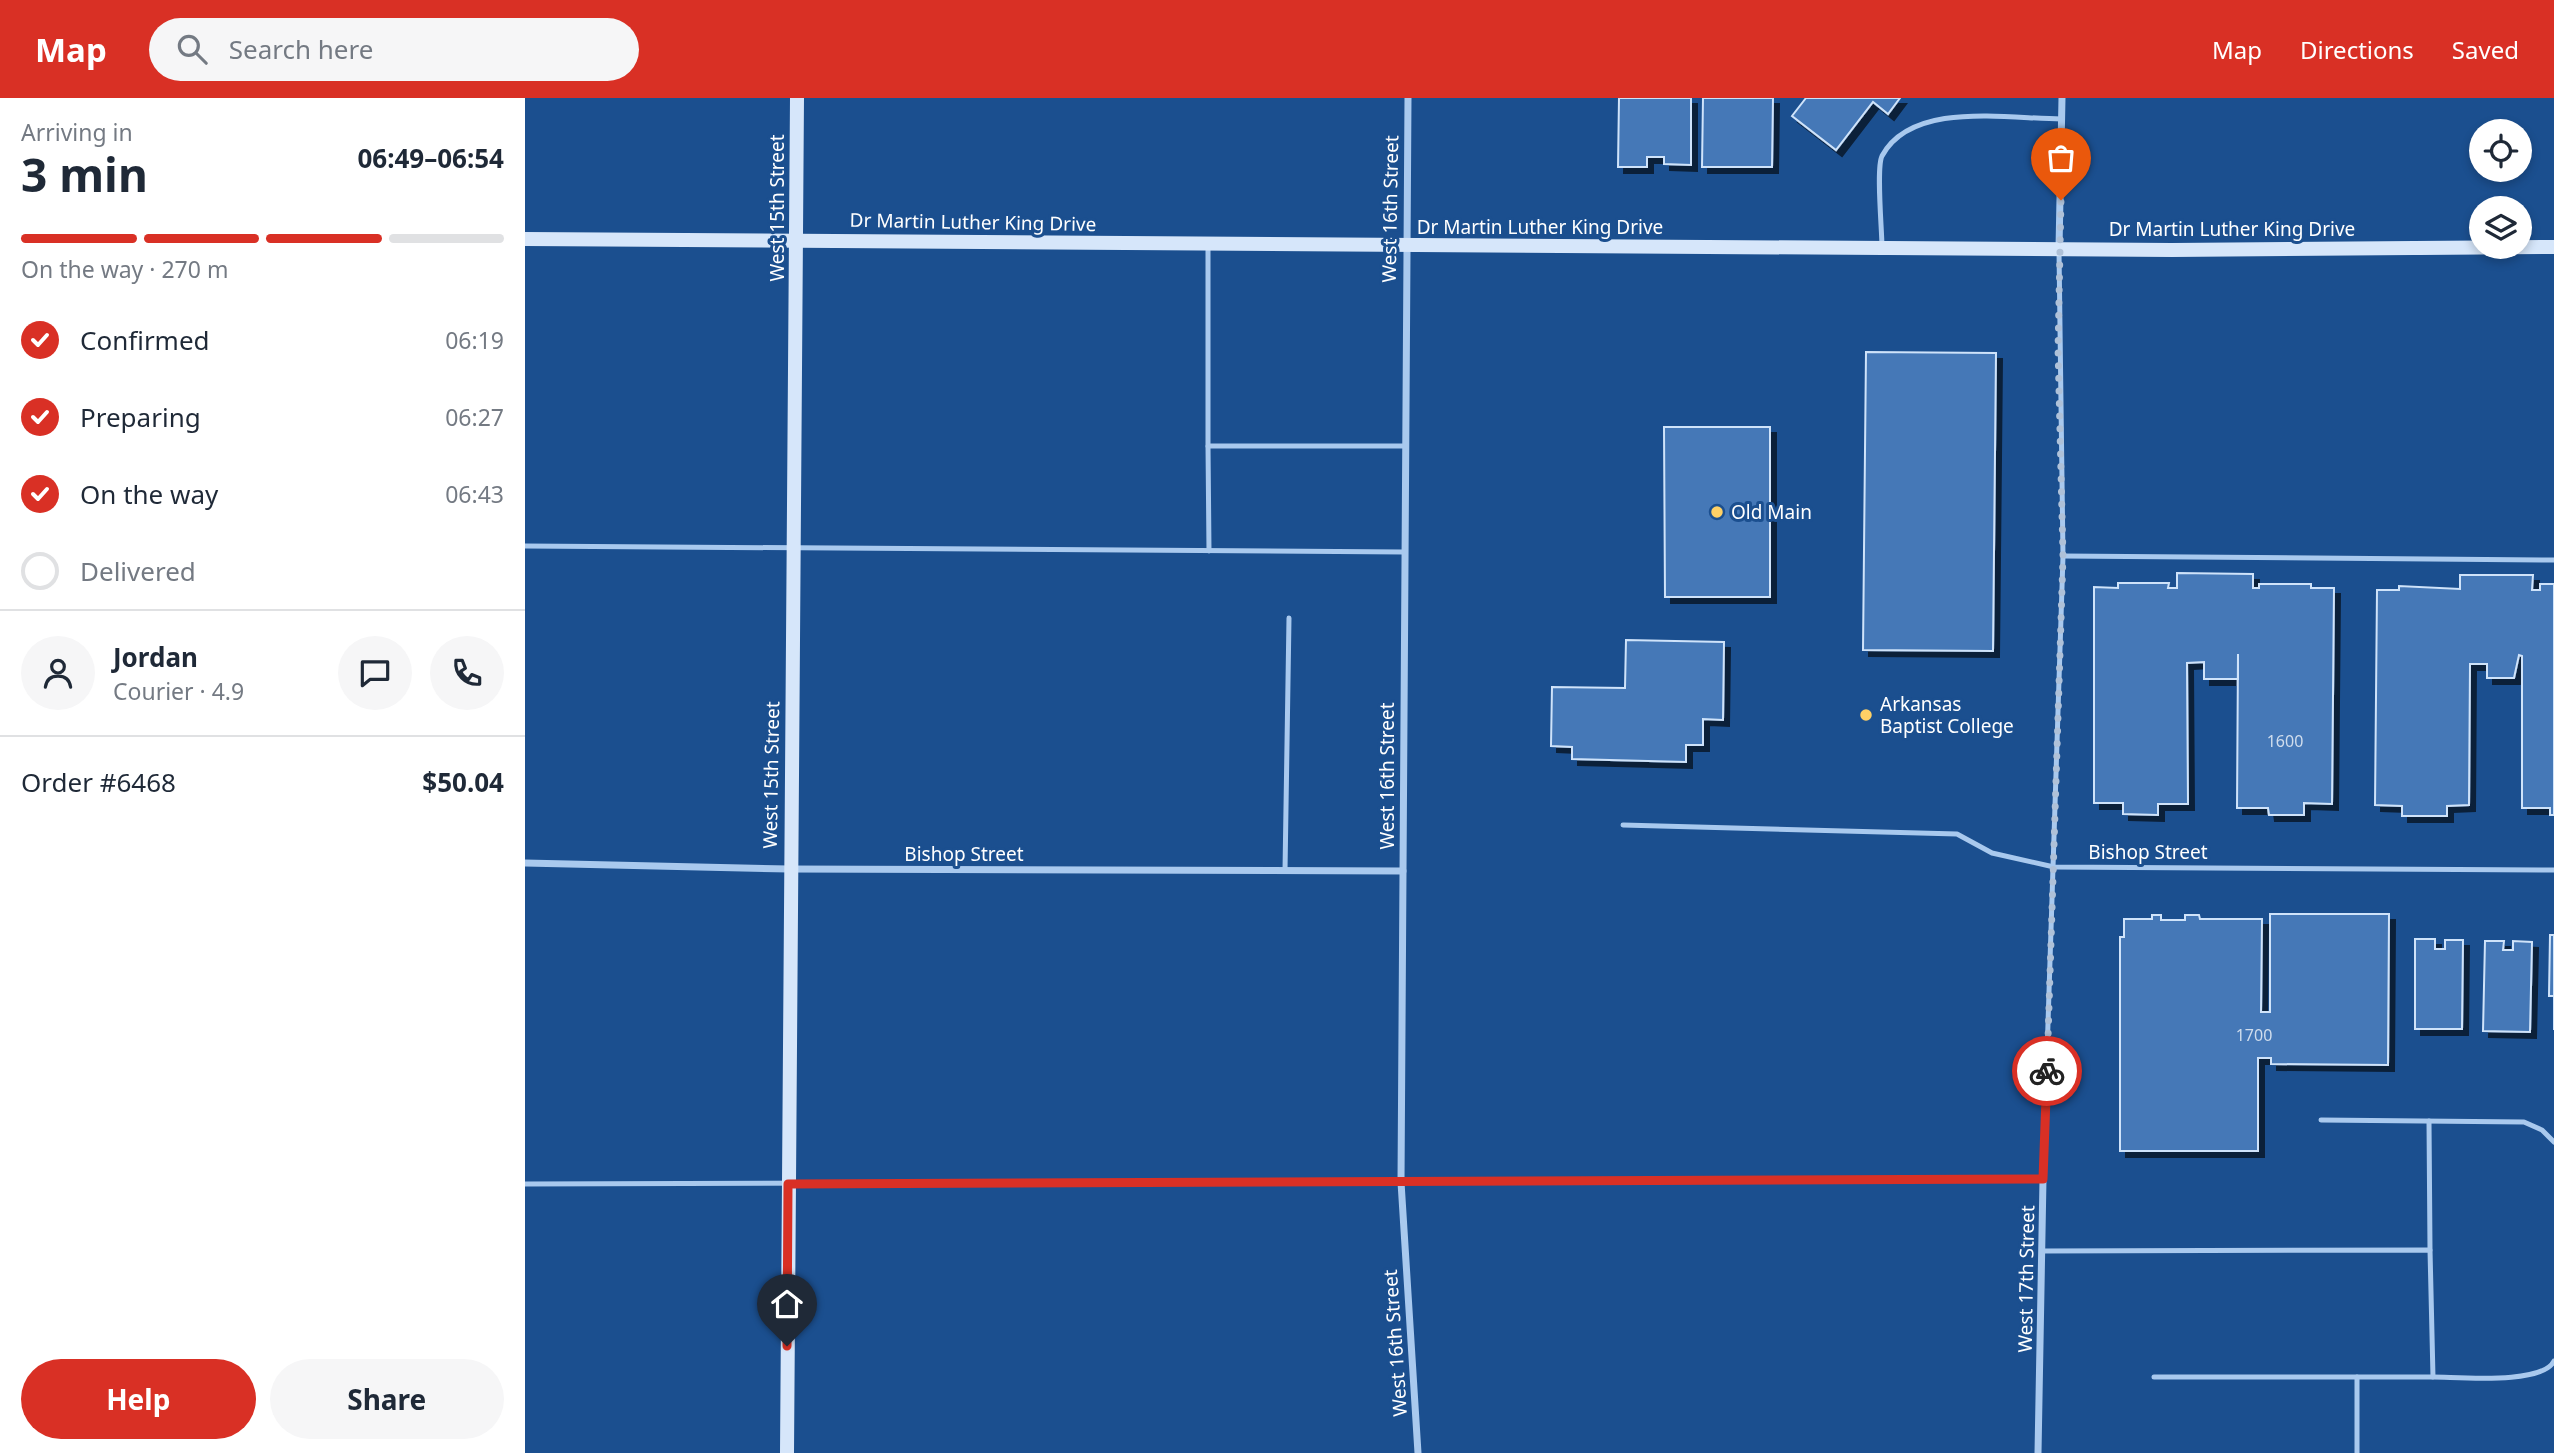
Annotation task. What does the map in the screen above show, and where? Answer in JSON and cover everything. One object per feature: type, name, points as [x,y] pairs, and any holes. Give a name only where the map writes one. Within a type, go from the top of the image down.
[{"type":"main road","name":"West 15th Street","points":[[787,1453],[789,869],[797,98]]},
{"type":"main road","name":"Dr Martin Luther King Drive","points":[[525,239],[1882,248],[2554,247]]},
{"type":"street","name":"West 16th Street","points":[[1408,98],[1401,1182],[1417,1453]]},
{"type":"street","name":"West 17th Street","points":[[2059,248],[2062,98]]},
{"type":"street","name":"Bishop Street","points":[[525,863],[789,869],[1403,871]]},
{"type":"street","name":"West 17th Street","points":[[2038,1453],[2043,1179]]},
{"type":"lane","points":[[1882,248],[1881,158],[1897,138],[1920,124],[1964,115],[2061,119]]},
{"type":"lane","points":[[1208,243],[1209,551]]},
{"type":"lane","name":"West 17th Street","points":[[2043,1179],[2063,556],[2059,248]]},
{"type":"lane","points":[[1208,446],[1404,446]]},
{"type":"lane","points":[[525,546],[1403,552]]},
{"type":"lane","points":[[2063,556],[2554,560]]},
{"type":"lane","points":[[1285,871],[1289,618]]},
{"type":"lane","name":"Bishop Street","points":[[1623,825],[1957,834],[1992,853],[2054,867],[2554,870]]},
{"type":"lane","points":[[2321,1120],[2524,1122],[2542,1130],[2554,1142]]},
{"type":"lane","points":[[2429,1121],[2433,1377]]},
{"type":"lane","points":[[525,1184],[2043,1179]]},
{"type":"lane","points":[[2043,1251],[2430,1250]]},
{"type":"lane","points":[[2154,1377],[2535,1376],[2551,1367],[2554,1361]]},
{"type":"lane","points":[[2357,1377],[2357,1453]]},
{"type":"building","points":[[1619,98],[1691,98],[1691,165],[1664,164],[1664,157],[1647,157],[1647,167],[1618,167]]},
{"type":"building","points":[[1703,98],[1773,98],[1772,167],[1702,167]]},
{"type":"building","points":[[1806,98],[1900,98],[1888,114],[1873,102],[1836,150],[1792,116]]},
{"type":"building","points":[[1866,352],[1996,353],[1993,651],[1863,650]]},
{"type":"building","name":"Old Main","points":[[1664,427],[1770,427],[1770,597],[1665,597]]},
{"type":"building","points":[[2177,573],[2253,574],[2253,588],[2259,588],[2259,584],[2311,584],[2311,588],[2334,588],[2332,804],[2304,803],[2304,815],[2269,815],[2268,808],[2237,808],[2238,679],[2204,679],[2204,662],[2187,663],[2188,804],[2158,804],[2158,815],[2123,814],[2123,803],[2094,803],[2094,587],[2118,588],[2118,583],[2169,583],[2168,588],[2177,588]]},
{"type":"building","points":[[2460,575],[2533,575],[2532,590],[2540,590],[2540,584],[2554,584],[2554,815],[2550,815],[2550,808],[2522,808],[2522,656],[2519,655],[2514,678],[2487,678],[2487,664],[2470,664],[2469,805],[2447,806],[2447,816],[2402,816],[2402,806],[2375,805],[2377,590],[2399,590],[2399,586],[2460,589]]},
{"type":"building","points":[[1626,640],[1724,642],[1723,720],[1703,719],[1703,745],[1686,745],[1686,762],[1572,759],[1572,747],[1551,746],[1552,687],[1625,688]]},
{"type":"building","points":[[2270,914],[2389,914],[2388,1065],[2271,1064],[2271,1058],[2258,1058],[2258,1151],[2120,1151],[2120,937],[2124,937],[2124,919],[2152,919],[2152,915],[2161,915],[2161,920],[2185,920],[2185,915],[2199,915],[2200,919],[2262,919],[2261,1012],[2270,1012]]},
{"type":"building","points":[[2550,935],[2554,935],[2554,996],[2549,996]]},
{"type":"building","points":[[2415,939],[2435,939],[2435,949],[2445,949],[2445,940],[2463,940],[2462,1029],[2415,1029]]},
{"type":"building","points":[[2485,941],[2504,941],[2503,950],[2513,950],[2513,941],[2532,942],[2530,1032],[2483,1031]]},
{"type":"way so far","points":[[2047,1071],[2063,556],[2058,349],[2061,200]]},
{"type":"place","name":"Old Main","points":[[1717,512]]},
{"type":"place","name":"Arkansas Baptist College","points":[[1866,715]]},
{"type":"route","points":[[787,1346],[788,1184],[2043,1179],[2047,1071]]}]
